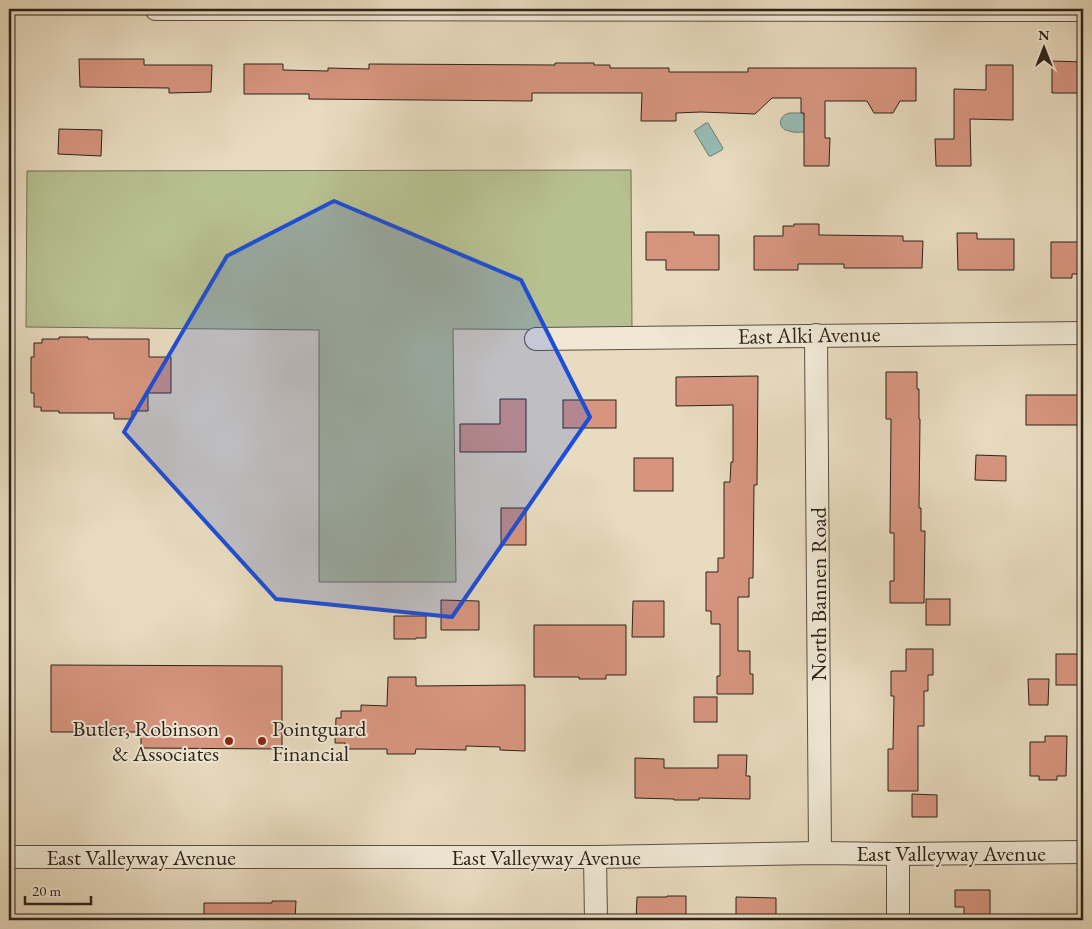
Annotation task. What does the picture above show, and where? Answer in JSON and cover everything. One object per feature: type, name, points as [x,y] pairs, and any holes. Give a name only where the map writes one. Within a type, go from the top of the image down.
[{"type":"street","points":[[156,9],[1083,10]]},
{"type":"street","name":"East Alki Avenue","points":[[536,339],[1083,333]]},
{"type":"street","name":"North Bannen Road","points":[[816,335],[820,853]]},
{"type":"street","name":"East Valleyway Avenue","points":[[9,857],[596,857],[820,853],[1083,852]]},
{"type":"street","points":[[898,854],[898,920]]},
{"type":"street","points":[[596,857],[596,920]]},
{"type":"highlighted area","points":[[334,201],[521,280],[590,417],[452,617],[276,599],[124,432],[227,256]]},
{"type":"green space","points":[[631,170],[632,330],[453,329],[456,582],[319,582],[319,330],[26,327],[27,171]]},
{"type":"water","points":[[790,113],[804,113],[805,132],[791,132],[782,128],[781,119]]},
{"type":"water","points":[[708,123],[723,148],[711,156],[709,156],[694,131]]},
{"type":"building","points":[[79,59],[144,59],[144,65],[212,65],[211,92],[169,93],[169,88],[80,87]]},
{"type":"building","points":[[1052,61],[1083,62],[1083,93],[1052,93]]},
{"type":"building","points":[[555,63],[594,63],[594,65],[610,65],[610,68],[669,68],[669,72],[748,72],[748,68],[916,68],[916,101],[900,101],[893,113],[874,113],[867,101],[825,101],[825,138],[830,138],[829,166],[804,166],[804,113],[801,113],[801,98],[772,98],[755,114],[676,113],[676,121],[641,121],[642,93],[532,93],[532,101],[309,99],[309,94],[244,94],[244,64],[283,64],[283,70],[328,71],[328,68],[369,69],[369,64],[555,65]]},
{"type":"building","points":[[986,65],[1013,65],[1013,120],[970,119],[971,166],[936,166],[935,139],[954,139],[954,89],[986,90]]},
{"type":"building","points":[[59,129],[102,130],[101,156],[58,154]]},
{"type":"building","points":[[794,224],[819,224],[819,235],[903,236],[903,241],[923,241],[922,268],[844,268],[844,264],[798,264],[798,270],[754,270],[754,236],[783,236],[783,226],[794,226]]},
{"type":"building","points":[[646,232],[694,232],[694,235],[719,235],[719,270],[666,270],[666,260],[646,260]]},
{"type":"building","points":[[957,233],[977,233],[977,239],[1014,239],[1014,270],[958,270]]},
{"type":"building","points":[[1051,242],[1083,242],[1083,274],[1072,274],[1072,278],[1051,278]]},
{"type":"building","points":[[59,337],[149,339],[149,357],[171,357],[171,393],[148,393],[148,411],[132,411],[132,419],[114,419],[114,413],[59,413],[59,411],[41,411],[41,407],[34,407],[34,393],[31,393],[31,357],[34,357],[34,343],[42,343],[42,339],[59,339]]},
{"type":"building","points":[[886,372],[917,372],[920,419],[919,508],[921,508],[921,531],[925,531],[924,603],[890,603],[890,581],[894,581],[894,533],[890,533],[891,419],[886,419]]},
{"type":"building","points":[[758,376],[757,485],[754,485],[753,578],[749,578],[749,597],[738,597],[738,651],[750,651],[750,674],[753,674],[753,694],[717,694],[717,676],[720,676],[720,624],[711,624],[711,611],[706,611],[706,572],[718,572],[718,558],[724,558],[724,482],[730,482],[731,462],[733,462],[733,405],[676,406],[676,377]]},
{"type":"building","points":[[1026,395],[1083,395],[1083,425],[1026,425]]},
{"type":"building","points":[[500,399],[526,399],[526,452],[460,452],[460,424],[500,424]]},
{"type":"building","points":[[563,400],[616,400],[616,428],[563,428]]},
{"type":"building","points":[[976,455],[1006,456],[1006,481],[975,480]]},
{"type":"building","points":[[634,458],[673,458],[673,491],[634,491]]},
{"type":"building","points":[[501,508],[526,508],[526,545],[501,545]]},
{"type":"building","points":[[926,599],[950,599],[950,625],[926,625]]},
{"type":"building","points":[[441,600],[479,601],[479,630],[441,630]]},
{"type":"building","points":[[633,601],[664,601],[664,637],[632,637]]},
{"type":"building","points":[[394,616],[426,616],[426,638],[394,639]]},
{"type":"building","points":[[534,625],[626,625],[626,675],[606,675],[606,679],[534,677]]},
{"type":"building","points":[[906,649],[933,649],[933,675],[928,675],[928,691],[924,691],[924,726],[918,726],[918,791],[888,791],[888,749],[893,749],[894,696],[891,696],[891,671],[906,671]]},
{"type":"building","points":[[1056,654],[1083,654],[1083,685],[1056,685]]},
{"type":"building","points":[[51,665],[282,666],[282,749],[141,748],[141,732],[51,732]]},
{"type":"building","points":[[388,677],[416,677],[416,686],[525,685],[525,751],[500,750],[500,747],[466,746],[466,750],[416,749],[415,754],[387,754],[387,749],[345,749],[345,743],[335,743],[336,718],[341,718],[341,711],[361,711],[361,705],[387,706]]},
{"type":"building","points":[[1028,679],[1049,679],[1048,705],[1029,705]]},
{"type":"building","points":[[694,697],[717,697],[717,722],[694,722]]},
{"type":"building","points":[[1045,736],[1067,736],[1066,776],[1057,776],[1057,780],[1039,780],[1039,776],[1030,776],[1030,742],[1045,742]]},
{"type":"building","points":[[718,755],[747,755],[746,776],[750,776],[750,799],[699,798],[699,800],[674,800],[635,798],[635,758],[664,759],[664,768],[718,768]]},
{"type":"building","points":[[912,794],[937,795],[937,817],[912,817]]},
{"type":"building","points":[[955,890],[990,890],[990,920],[964,920],[964,907],[955,907]]},
{"type":"building","points":[[686,896],[686,920],[636,920],[637,897]]},
{"type":"building","points":[[736,897],[776,898],[776,920],[736,920]]},
{"type":"building","points":[[272,901],[296,901],[295,920],[204,920],[204,903],[272,903]]},
{"type":"place","name":"Butler, Robinson & Associates","points":[[229,741]]},
{"type":"place","name":"Pointguard Financial","points":[[262,741]]}]
